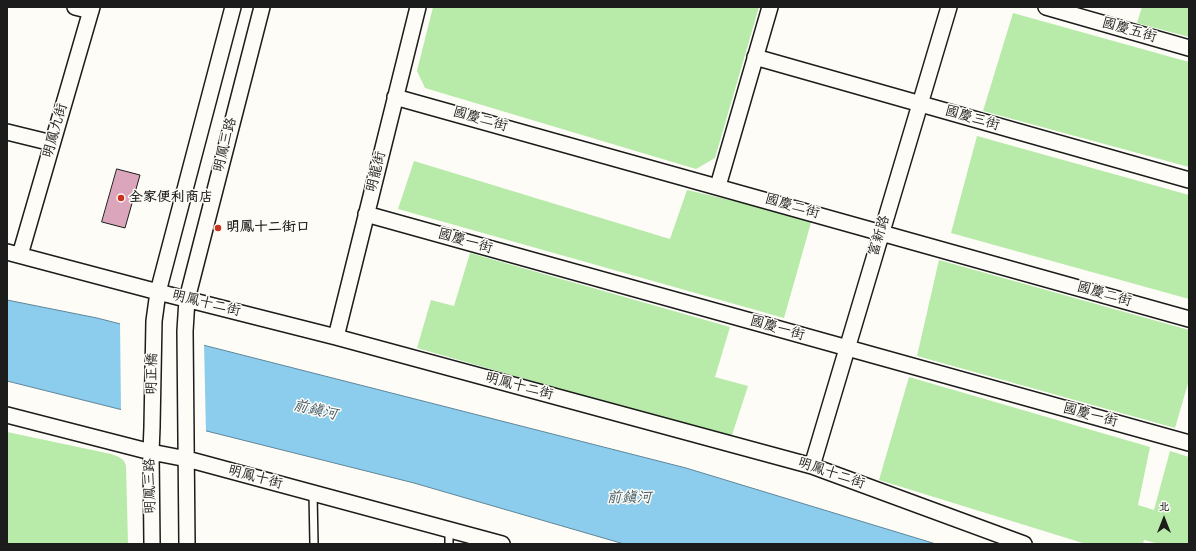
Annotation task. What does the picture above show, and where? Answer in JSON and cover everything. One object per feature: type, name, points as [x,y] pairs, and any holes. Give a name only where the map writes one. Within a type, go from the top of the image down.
[{"type":"street","points":[[75,7],[91,9]]},
{"type":"street","name":"明鳳三路","points":[[154,321],[158,292],[233,7]]},
{"type":"street","name":"明鳳三路","points":[[187,459],[185,331],[187,299],[262,7]]},
{"type":"street","name":"明龍街","points":[[336,337],[418,7]]},
{"type":"street","points":[[718,186],[770,7]]},
{"type":"street","name":"富新路","points":[[812,466],[949,7]]},
{"type":"street","name":"國慶五街","points":[[1046,7],[1189,48]]},
{"type":"street","name":"明鳳九街","points":[[13,254],[52,143],[91,9]]},
{"type":"street","name":"國慶三街","points":[[755,57],[1189,180]]},
{"type":"street","name":"國慶二街","points":[[395,97],[718,186],[1189,319]]},
{"type":"street","points":[[7,132],[52,143]]},
{"type":"street","name":"國慶一街","points":[[366,214],[846,349],[1189,443]]},
{"type":"street","name":"明鳳十二街","points":[[13,254],[336,337],[812,466],[1024,544]]},
{"type":"street","name":"明正橋","points":[[152,427],[154,321]]},
{"type":"street","name":"明鳳十街","points":[[7,415],[151,452],[187,459],[502,544]]},
{"type":"street","name":"明鳳三路","points":[[152,427],[152,544]]},
{"type":"street","points":[[187,459],[187,544]]},
{"type":"lane","points":[[313,493],[314,544]]},
{"type":"lane","points":[[449,529],[449,544]]},
{"type":"green space","points":[[433,7],[759,7],[715,158],[696,169],[425,88],[417,71]]},
{"type":"green space","points":[[1142,7],[1189,7],[1189,37],[1137,23]]},
{"type":"green space","points":[[1013,13],[1189,62],[1189,167],[983,111]]},
{"type":"green space","points":[[977,136],[1189,195],[1189,299],[951,233]]},
{"type":"green space","points":[[414,161],[670,239],[687,190],[812,219],[784,318],[398,209]]},
{"type":"green space","points":[[470,253],[730,327],[715,377],[748,386],[731,438],[417,348],[431,300],[454,306]]},
{"type":"green space","points":[[939,260],[1189,330],[1189,380],[1175,428],[917,356]]},
{"type":"green space","points":[[909,377],[1150,447],[1138,505],[1154,510],[1170,451],[1189,457],[1189,544],[1159,544],[1144,540],[1143,544],[1086,544],[879,480]]},
{"type":"green space","points":[[7,432],[111,454],[122,459],[126,466],[128,544],[7,544]]},
{"type":"water","name":"前鎮河","points":[[7,300],[97,318],[686,468],[936,544],[624,544],[414,483],[7,381]]},
{"type":"pier","points":[[120,322],[204,343],[206,433],[121,411]]},
{"type":"building","name":"全家便利商店","points":[[117,169],[140,175],[125,228],[102,222]]},
{"type":"place","name":"全家便利商店","points":[[121,198]]},
{"type":"place","name":"明鳳十二街口","points":[[218,228]]}]
